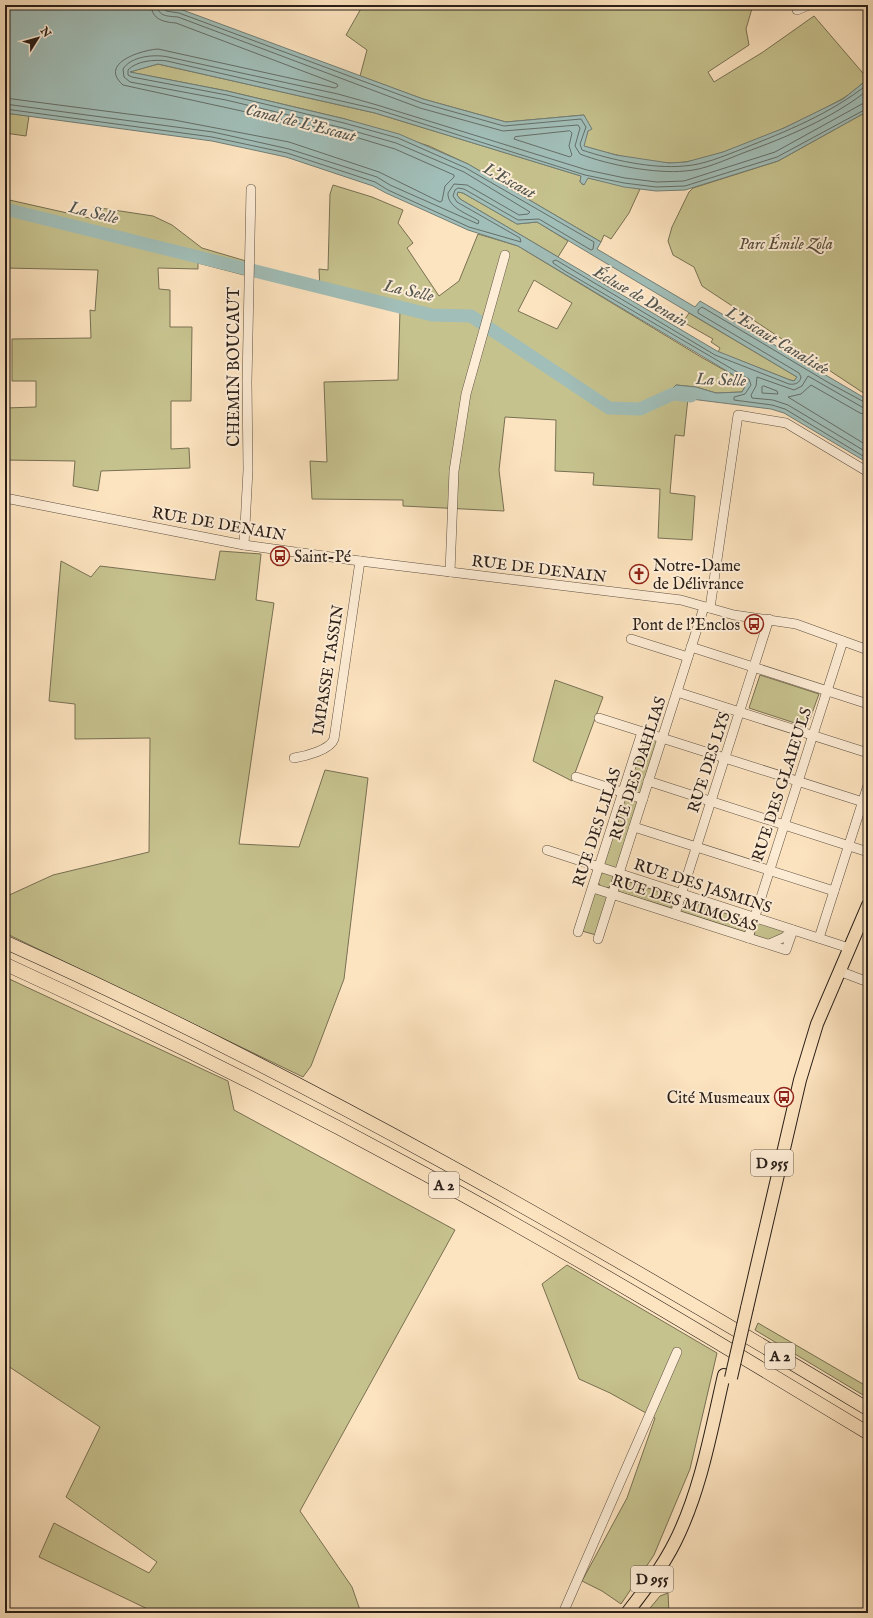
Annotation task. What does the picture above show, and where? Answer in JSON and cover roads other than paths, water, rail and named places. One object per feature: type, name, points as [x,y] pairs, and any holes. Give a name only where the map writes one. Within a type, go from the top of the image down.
[{"type":"highway","name":"A 2","points":[[5,942],[207,1038],[420,1149],[616,1259],[868,1409]]},
{"type":"highway","name":"A 2","points":[[5,964],[194,1054],[423,1173],[583,1263],[868,1433]]},
{"type":"main road","name":"D 955","points":[[627,1613],[654,1577],[686,1524],[704,1479],[743,1307],[791,1113],[819,1020],[868,904]]},
{"type":"street","points":[[797,10],[809,5]]},
{"type":"street","name":"CHEMIN BOUCAUT","points":[[244,545],[248,470],[247,382],[251,188]]},
{"type":"street","points":[[450,572],[455,463],[468,386],[505,255]]},
{"type":"street","name":"RUE DES DAHLIAS","points":[[598,939],[688,657],[707,607],[738,416],[786,423],[868,472]]},
{"type":"street","name":"RUE DE DENAIN","points":[[5,498],[244,545],[360,562],[681,600],[734,615],[796,624],[868,650]]},
{"type":"street","name":"IMPASSE TASSIN","points":[[294,758],[326,747],[331,744],[334,739],[360,562]]},
{"type":"street","name":"RUE DES LYS","points":[[675,914],[769,619]]},
{"type":"street","points":[[630,638],[688,657]]},
{"type":"street","name":"RUE DES GLAIEULS","points":[[748,938],[843,641]]},
{"type":"street","points":[[692,647],[868,704]]},
{"type":"street","points":[[677,692],[868,753]]},
{"type":"street","points":[[599,718],[862,802]]},
{"type":"street","name":"RUE DES LILAS","points":[[578,932],[642,732]]},
{"type":"street","points":[[576,777],[643,799]]},
{"type":"street","points":[[648,781],[868,852]]},
{"type":"street","points":[[819,938],[868,785]]},
{"type":"street","points":[[634,827],[834,891]]},
{"type":"street","name":"RUE DES JASMINS","points":[[547,850],[849,948]]},
{"type":"street","name":"RUE DES MIMOSAS","points":[[593,888],[786,950],[793,930]]},
{"type":"street","name":"RUE DES MIMOSAS","points":[[769,944],[786,937],[793,930]]},
{"type":"street","points":[[839,971],[868,982]]},
{"type":"street","points":[[563,1613],[677,1352]]},
{"type":"water","name":"Canal de L'Escaut","points":[[5,5],[151,5],[180,9],[423,99],[506,122],[584,115],[592,129],[588,131],[584,146],[616,155],[669,163],[686,162],[723,152],[784,128],[843,99],[868,79],[868,111],[778,161],[685,190],[656,191],[624,187],[588,178],[584,185],[580,182],[581,176],[375,113],[158,64],[130,72],[227,91],[345,119],[399,134],[468,164],[601,242],[597,249],[695,307],[700,301],[868,400],[868,463],[784,413],[771,409],[675,397],[670,391],[676,385],[696,387],[716,393],[742,392],[747,383],[518,246],[468,230],[373,186],[286,157],[212,141],[5,113]],"holes":[[[458,192],[463,193],[517,224],[537,222],[797,377],[794,381],[790,380],[717,351],[460,199],[457,195]]]},
{"type":"waterway","name":"La Selle","points":[[5,209],[432,315],[471,316],[609,408],[640,409],[673,394],[691,396]]},
{"type":"place","name":"Saint-Pé","points":[[280,556]]},
{"type":"place","name":"Notre-Dame de Délivrance","points":[[639,574]]},
{"type":"place","name":"Pont de l'Enclos","points":[[754,624]]},
{"type":"place","name":"Cité Musmeaux","points":[[784,1097]]},
{"type":"water label","name":"L'Escaut","points":[[510,180]]},
{"type":"water label","name":"Écluse de Denain","points":[[641,296]]},
{"type":"water label","name":"L'Escaut Canalisée","points":[[778,340]]},
{"type":"park label","name":"Parc Émile Zola","points":[[786,243]]}]
